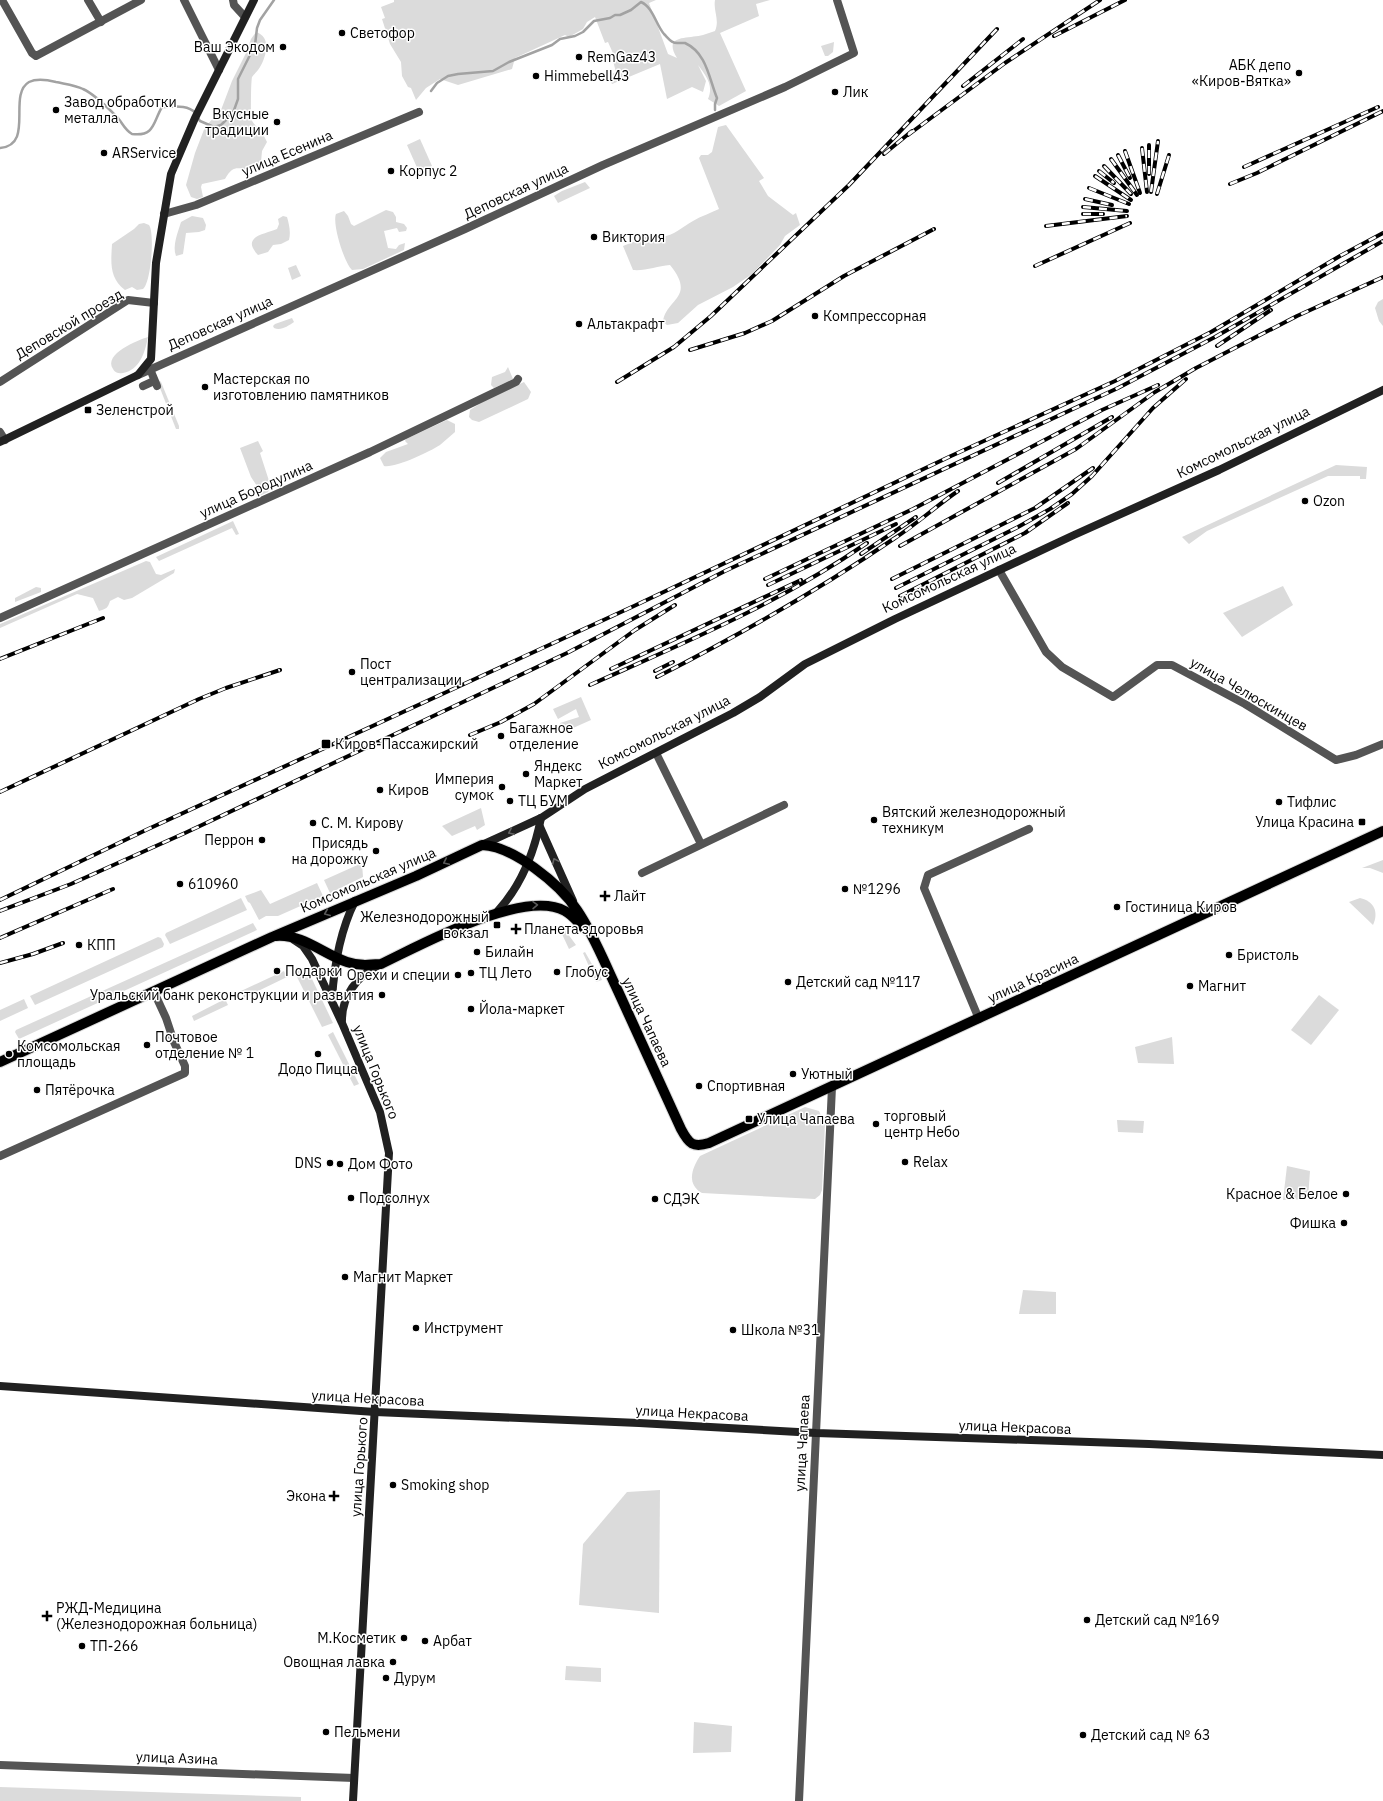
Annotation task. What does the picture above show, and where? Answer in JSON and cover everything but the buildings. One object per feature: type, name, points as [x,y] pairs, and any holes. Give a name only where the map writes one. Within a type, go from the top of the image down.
[{"type":"main road","name":"улица Красина","points":[[693,1144],[700,1146],[709,1143],[1383,831]]},
{"type":"main road","name":"улица Чапаева","points":[[482,845],[504,851],[528,864],[558,886],[577,909],[591,935],[681,1129],[686,1138],[693,1144]]},
{"type":"main road","name":"Комсомольская улица","points":[[0,1062],[482,845]]},
{"type":"main road","points":[[277,936],[304,941],[338,958],[358,965],[381,964],[497,912],[528,905],[556,907],[566,911],[591,935]]},
{"type":"main road","name":"Комсомольская улица","points":[[0,1055],[17,1054]]},
{"type":"street","points":[[2,0],[32,53],[36,56],[141,0]]},
{"type":"street","points":[[88,0],[101,22]]},
{"type":"street","points":[[184,0],[219,70]]},
{"type":"street","points":[[233,0],[234,4],[245,17]]},
{"type":"street","name":"Деповская улица","points":[[138,375],[151,358],[156,262],[171,174],[195,118],[254,0]]},
{"type":"street","name":"Деповская улица","points":[[3,441],[150,369],[465,230],[603,165],[785,87],[854,53],[837,0]]},
{"type":"street","name":"улица Есенина","points":[[164,214],[196,205],[419,112]]},
{"type":"street","name":"Деповской проезд","points":[[0,382],[128,300],[154,303]]},
{"type":"street","points":[[143,386],[156,383],[150,369]]},
{"type":"street","name":"улица Бородулина","points":[[0,618],[363,455],[516,382],[518,379]]},
{"type":"street","name":"Комсомольская улица","points":[[482,845],[541,818],[585,789],[760,697],[805,664],[999,570],[1219,470],[1383,390]]},
{"type":"street","points":[[0,432],[3,441]]},
{"type":"street","name":"улица Челюскинцев","points":[[999,570],[1046,652],[1062,667],[1113,697],[1157,665],[1172,665],[1245,704],[1336,760],[1356,755],[1383,744]]},
{"type":"street","points":[[656,753],[702,844]]},
{"type":"street","points":[[642,873],[784,805]]},
{"type":"street","points":[[497,912],[517,887],[528,864],[540,827],[541,818]]},
{"type":"street","name":"улица Чапаева","points":[[540,827],[577,909]]},
{"type":"street","points":[[979,1019],[924,888],[928,875],[1029,829]]},
{"type":"street","points":[[332,1001],[338,958],[345,927],[355,901]]},
{"type":"street","name":"улица Горького","points":[[277,936],[295,941],[308,953],[312,959],[342,1023],[380,1112],[389,1153],[353,1801]]},
{"type":"street","points":[[342,1023],[345,1002],[352,988],[360,978],[381,964]]},
{"type":"street","points":[[0,1156],[185,1073],[185,1066],[154,992]]},
{"type":"street","name":"улица Чапаева","points":[[799,1801],[832,1087]]},
{"type":"street","name":"улица Некрасова","points":[[0,1386],[375,1412],[639,1423],[816,1434],[1134,1444],[1383,1454]]},
{"type":"street","name":"улица Азина","points":[[0,1766],[354,1778]]},
{"type":"shaded area","points":[[394,0],[656,0],[649,3],[668,54],[677,58],[673,50],[675,41],[715,31],[717,19],[715,0],[770,0],[756,4],[759,16],[720,33],[746,91],[719,106],[708,99],[710,94],[710,85],[698,65],[706,81],[703,92],[692,87],[667,99],[660,64],[612,84],[608,76],[616,72],[613,61],[616,60],[608,42],[605,43],[595,17],[587,22],[583,29],[569,37],[565,35],[515,58],[512,69],[458,85],[440,79],[426,88],[416,100],[411,88],[408,87],[402,76],[401,62],[390,44],[382,19],[385,18],[381,7],[394,2]]},
{"type":"shaded area","points":[[256,32],[264,38],[266,43],[266,53],[258,70],[252,77],[251,109],[248,112],[252,121],[267,142],[262,151],[261,162],[252,169],[237,168],[231,171],[225,179],[202,184],[201,187],[203,197],[197,199],[191,197],[186,185],[195,153],[205,127],[221,110],[232,81],[246,53],[251,39]]},
{"type":"shaded area","points":[[834,42],[833,52],[828,56],[825,56],[821,46]]},
{"type":"shaded area","points":[[726,125],[764,178],[759,181],[768,196],[793,215],[796,213],[800,225],[785,236],[780,245],[752,274],[733,287],[698,305],[678,323],[667,325],[663,322],[665,314],[680,291],[681,285],[678,276],[670,265],[642,270],[633,270],[623,246],[653,234],[658,236],[669,235],[696,219],[719,209],[699,158],[701,155],[708,155],[712,152],[718,127]]},
{"type":"shaded area","points":[[420,139],[432,166],[419,172],[407,145]]},
{"type":"shaded area","points":[[585,182],[590,188],[558,203],[554,196],[562,191]]},
{"type":"shaded area","points":[[386,210],[393,212],[396,217],[396,222],[404,224],[407,228],[406,231],[399,232],[397,228],[384,231],[388,248],[396,249],[399,245],[405,243],[404,250],[363,269],[352,270],[346,259],[337,234],[335,219],[336,214],[344,211],[351,224],[354,226]]},
{"type":"shaded area","points":[[192,216],[203,218],[206,225],[205,230],[186,233],[183,254],[176,256],[175,243],[181,222]]},
{"type":"shaded area","points":[[283,216],[287,217],[290,231],[289,240],[281,244],[273,245],[268,252],[258,255],[253,249],[253,240],[261,234],[277,229],[279,224],[278,219]]},
{"type":"shaded area","points":[[144,223],[149,225],[152,238],[148,278],[143,289],[137,290],[132,287],[125,290],[116,280],[112,269],[112,244],[139,224]]},
{"type":"shaded area","points":[[296,265],[301,276],[292,280],[288,268]]},
{"type":"shaded area","points":[[1383,299],[1383,326],[1379,321],[1375,308],[1378,302]]},
{"type":"shaded area","points":[[292,318],[294,322],[284,328],[277,329],[273,326],[275,324]]},
{"type":"shaded area","points":[[148,337],[141,360],[138,364],[129,371],[117,373],[113,369],[111,363],[117,353],[130,344]]},
{"type":"shaded area","points":[[508,367],[513,379],[494,388],[491,385],[492,377],[505,372]]},
{"type":"shaded area","points":[[156,378],[161,382],[179,429],[176,429]]},
{"type":"shaded area","points":[[524,382],[531,392],[528,399],[479,422],[472,420],[469,417],[470,410],[487,399]]},
{"type":"shaded area","points":[[447,420],[455,424],[455,432],[440,445],[421,455],[396,465],[384,466],[380,458],[386,452],[408,444],[405,441],[406,439]]},
{"type":"shaded area","points":[[258,441],[263,451],[260,453],[271,487],[268,492],[257,497],[257,486],[251,477],[240,448]]},
{"type":"shaded area","points":[[1336,465],[1367,467],[1366,479],[1360,479],[1360,476],[1328,476],[1207,531],[1189,544],[1182,537]]},
{"type":"shaded area","points":[[233,521],[239,534],[236,535],[232,528],[159,561],[156,557]]},
{"type":"shaded area","points":[[146,561],[150,562],[156,574],[161,575],[175,569],[174,573],[132,598],[124,600],[118,597],[110,601],[105,609],[99,611],[93,598],[77,594],[0,628],[0,624]]},
{"type":"shaded area","points":[[1283,586],[1293,605],[1242,637],[1223,613]]},
{"type":"shaded area","points":[[36,587],[41,588],[41,592],[15,602],[15,598]]},
{"type":"shaded area","points":[[581,697],[591,720],[564,732],[560,723],[579,717],[576,709],[558,719],[553,709]]},
{"type":"shaded area","points":[[481,808],[485,825],[477,830],[475,826],[452,836],[442,826]]},
{"type":"shaded area","points":[[1383,860],[1383,873],[1370,868],[1362,868]]},
{"type":"shaded area","points":[[362,863],[363,877],[330,893],[324,880]]},
{"type":"shaded area","points":[[317,883],[323,896],[278,916],[266,916],[259,920],[245,896],[261,890],[270,904]]},
{"type":"shaded area","points":[[241,898],[247,910],[170,944],[165,935],[166,933]]},
{"type":"shaded area","points":[[1360,898],[1365,899],[1372,904],[1374,908],[1375,920],[1373,925],[1349,902]]},
{"type":"shaded area","points":[[253,923],[257,930],[19,1039],[15,1032],[16,1030]]},
{"type":"shaded area","points":[[565,930],[576,945],[569,949],[561,932]]},
{"type":"shaded area","points":[[158,937],[161,938],[164,944],[163,947],[35,1005],[30,996]]},
{"type":"shaded area","points":[[585,952],[593,966],[597,968],[602,980],[596,982],[583,953]]},
{"type":"shaded area","points":[[301,970],[307,973],[312,979],[333,1023],[322,1027],[294,971]]},
{"type":"shaded area","points":[[284,971],[287,977],[244,998],[241,991]]},
{"type":"shaded area","points":[[1319,995],[1339,1010],[1311,1045],[1291,1030]]},
{"type":"shaded area","points":[[24,999],[28,1008],[0,1021],[0,1010]]},
{"type":"shaded area","points":[[225,999],[228,1005],[194,1021],[192,1016]]},
{"type":"shaded area","points":[[333,1032],[359,1084],[354,1086],[328,1035]]},
{"type":"shaded area","points":[[1172,1037],[1174,1064],[1138,1063],[1135,1047]]},
{"type":"shaded area","points":[[805,1107],[819,1111],[825,1124],[822,1190],[820,1195],[815,1199],[702,1193],[694,1185],[692,1181],[693,1171],[700,1156]]},
{"type":"shaded area","points":[[1117,1120],[1144,1121],[1143,1133],[1118,1132]]},
{"type":"shaded area","points":[[1287,1166],[1310,1171],[1308,1199],[1283,1200]]},
{"type":"shaded area","points":[[1023,1290],[1056,1292],[1056,1314],[1019,1314]]},
{"type":"shaded area","points":[[660,1490],[659,1613],[579,1605],[583,1544],[627,1492]]},
{"type":"shaded area","points":[[566,1666],[601,1668],[601,1682],[565,1680]]},
{"type":"shaded area","points":[[694,1722],[732,1726],[731,1752],[693,1753]]},
{"type":"shaded area","points":[[0,1787],[301,1797],[301,1801],[0,1801]]},
{"type":"waterway","points":[[198,118],[200,121],[214,127],[221,125],[233,113],[238,99],[238,79],[255,45],[257,28],[260,20],[274,0]]},
{"type":"waterway","points":[[431,91],[437,83],[448,76],[493,71],[509,62],[552,45],[560,39],[575,36],[583,32],[594,21],[610,18],[631,10],[641,2],[649,8],[661,30],[672,42],[685,43],[692,47],[703,60],[717,98],[715,110]]},
{"type":"waterway","points":[[0,148],[10,145],[16,138],[19,129],[20,97],[23,88],[29,82],[35,80],[46,80],[70,85],[88,92],[106,106],[132,134],[140,134],[149,131],[155,123],[162,107],[184,107],[196,113]]},
{"type":"railway","points":[[908,135],[1005,63],[1100,0]]},
{"type":"railway","points":[[1054,36],[1125,0]]},
{"type":"railway","points":[[617,382],[674,347],[711,316],[849,185],[997,29]]},
{"type":"railway","points":[[963,86],[1023,39]]},
{"type":"railway","points":[[1244,167],[1378,107]]},
{"type":"railway","points":[[1230,184],[1257,173],[1383,111]]},
{"type":"railway","points":[[884,154],[912,131]]},
{"type":"railway","points":[[1151,192],[1158,141]]},
{"type":"railway","points":[[1149,145],[1149,174]]},
{"type":"railway","points":[[1142,148],[1147,192]]},
{"type":"railway","points":[[1125,151],[1140,193]]},
{"type":"railway","points":[[1118,155],[1130,178]]},
{"type":"railway","points":[[1157,194],[1169,155]]},
{"type":"railway","points":[[1111,159],[1137,195]]},
{"type":"railway","points":[[1104,166],[1131,194]]},
{"type":"railway","points":[[1099,171],[1114,183]]},
{"type":"railway","points":[[1095,176],[1131,200]]},
{"type":"railway","points":[[1089,188],[1129,204]]},
{"type":"railway","points":[[1085,199],[1112,205]]},
{"type":"railway","points":[[1083,207],[1127,211]]},
{"type":"railway","points":[[1083,214],[1103,214]]},
{"type":"railway","points":[[1046,226],[1127,216]]},
{"type":"railway","points":[[1035,266],[1130,223]]},
{"type":"railway","points":[[690,350],[745,333],[772,321],[844,276],[934,229]]},
{"type":"railway","points":[[0,900],[146,830],[634,606],[951,456],[1115,381],[1211,332],[1340,256],[1383,233]]},
{"type":"railway","points":[[0,911],[71,884],[185,833],[567,653],[725,571],[1118,388],[1215,337],[1383,241]]},
{"type":"railway","points":[[900,546],[1076,449],[1155,392],[1196,368],[1297,316],[1383,277]]},
{"type":"railway","points":[[1217,346],[1271,310]]},
{"type":"railway","points":[[896,588],[1018,527],[1050,509],[1072,494],[1092,476],[1153,408],[1186,379]]},
{"type":"railway","points":[[765,579],[913,509],[1102,410],[1158,385]]},
{"type":"railway","points":[[998,483],[1112,417]]},
{"type":"railway","points":[[892,579],[1035,508],[1093,468]]},
{"type":"railway","points":[[657,677],[718,645],[808,594],[903,533],[958,491]]},
{"type":"railway","points":[[900,596],[1025,533],[1068,503]]},
{"type":"railway","points":[[861,554],[916,517]]},
{"type":"railway","points":[[768,585],[896,524]]},
{"type":"railway","points":[[590,685],[697,637],[766,603],[834,565],[867,543]]},
{"type":"railway","points":[[611,669],[801,580]]},
{"type":"railway","points":[[470,735],[501,722],[534,704],[635,630],[675,605]]},
{"type":"railway","points":[[0,659],[103,618]]},
{"type":"railway","points":[[655,671],[673,662]]},
{"type":"railway","points":[[0,792],[199,699],[226,688],[280,670]]},
{"type":"railway","points":[[0,938],[113,889]]},
{"type":"railway","points":[[0,963],[33,954],[63,943]]},
{"type":"place","name":"Светофор","points":[[342,33]]},
{"type":"place","name":"Ваш Экодом","points":[[283,47]]},
{"type":"place","name":"RemGaz43","points":[[579,57]]},
{"type":"place","name":"АБК депо «Киров-Вятка»","points":[[1299,73]]},
{"type":"place","name":"Himmebell43","points":[[536,76]]},
{"type":"place","name":"Лик","points":[[835,92]]},
{"type":"place","name":"Завод обработки металла","points":[[56,110]]},
{"type":"place","name":"Вкусные традиции","points":[[277,122]]},
{"type":"place","name":"ARService","points":[[104,153]]},
{"type":"place","name":"Корпус 2","points":[[391,171]]},
{"type":"place","name":"Виктория","points":[[594,237]]},
{"type":"place","name":"Компрессорная","points":[[815,316]]},
{"type":"place","name":"Альтакрафт","points":[[579,324]]},
{"type":"place","name":"Мастерская по изготовлению памятников","points":[[205,387]]},
{"type":"place","name":"Зеленстрой","points":[[88,410]]},
{"type":"place","name":"Ozon","points":[[1305,501]]},
{"type":"place","name":"Пост централизации","points":[[352,672]]},
{"type":"place","name":"Багажное отделение","points":[[501,736]]},
{"type":"place","name":"Киров-Пассажирский","points":[[326,744]]},
{"type":"place","name":"Яндекс Маркет","points":[[526,774]]},
{"type":"place","name":"Империя сумок","points":[[502,787]]},
{"type":"place","name":"Киров","points":[[380,790]]},
{"type":"place","name":"ТЦ БУМ","points":[[510,801]]},
{"type":"place","name":"Тифлис","points":[[1279,802]]},
{"type":"place","name":"Вятский железнодорожный техникум","points":[[874,820]]},
{"type":"place","name":"Улица Красина","points":[[1362,822]]},
{"type":"place","name":"С. М. Кирову","points":[[313,823]]},
{"type":"place","name":"Перрон","points":[[262,840]]},
{"type":"place","name":"Присядь на дорожку","points":[[376,851]]},
{"type":"place","name":"610960","points":[[180,884]]},
{"type":"place","name":"№1296","points":[[845,889]]},
{"type":"place","name":"Лайт","points":[[605,896]]},
{"type":"place","name":"Гостиница Киров","points":[[1117,907]]},
{"type":"place","name":"Железнодорожный вокзал","points":[[497,925]]},
{"type":"place","name":"Планета здоровья","points":[[516,929]]},
{"type":"place","name":"КПП","points":[[79,945]]},
{"type":"place","name":"Билайн","points":[[477,952]]},
{"type":"place","name":"Бристоль","points":[[1229,955]]},
{"type":"place","name":"Подарки","points":[[277,971]]},
{"type":"place","name":"Глобус","points":[[557,972]]},
{"type":"place","name":"ТЦ Лето","points":[[471,973]]},
{"type":"place","name":"Орехи и специи","points":[[458,975]]},
{"type":"place","name":"Детский сад №117","points":[[788,982]]},
{"type":"place","name":"Магнит","points":[[1190,986]]},
{"type":"place","name":"Уральский банк реконструкции и развития","points":[[382,995]]},
{"type":"place","name":"Йола-маркет","points":[[471,1009]]},
{"type":"place","name":"Почтовое отделение № 1","points":[[147,1045]]},
{"type":"place","name":"Комсомольская площадь","points":[[9,1054]]},
{"type":"place","name":"Додо Пицца","points":[[318,1054]]},
{"type":"place","name":"Уютный","points":[[793,1074]]},
{"type":"place","name":"Спортивная","points":[[699,1086]]},
{"type":"place","name":"Пятёрочка","points":[[37,1090]]},
{"type":"place","name":"Улица Чапаева","points":[[749,1119]]},
{"type":"place","name":"торговый центр Небо","points":[[876,1124]]},
{"type":"place","name":"Relax","points":[[905,1162]]},
{"type":"place","name":"DNS","points":[[330,1163]]},
{"type":"place","name":"Дом Фото","points":[[340,1164]]},
{"type":"place","name":"Красное & Белое","points":[[1346,1194]]},
{"type":"place","name":"Подсолнух","points":[[351,1198]]},
{"type":"place","name":"СДЭК","points":[[655,1199]]},
{"type":"place","name":"Фишка","points":[[1344,1223]]},
{"type":"place","name":"Магнит Маркет","points":[[345,1277]]},
{"type":"place","name":"Инструмент","points":[[416,1328]]},
{"type":"place","name":"Школа №31","points":[[733,1330]]},
{"type":"place","name":"Smoking shop","points":[[393,1485]]},
{"type":"place","name":"Экона","points":[[334,1496]]},
{"type":"place","name":"РЖД-Медицина (Железнодорожная больница)","points":[[47,1616]]},
{"type":"place","name":"Детский сад №169","points":[[1087,1620]]},
{"type":"place","name":"М.Косметик","points":[[404,1638]]},
{"type":"place","name":"Арбат","points":[[425,1641]]},
{"type":"place","name":"ТП-266","points":[[82,1646]]},
{"type":"place","name":"Овощная лавка","points":[[393,1662]]},
{"type":"place","name":"Дурум","points":[[386,1678]]},
{"type":"place","name":"Пельмени","points":[[326,1732]]},
{"type":"place","name":"Детский сад № 63","points":[[1083,1735]]}]
